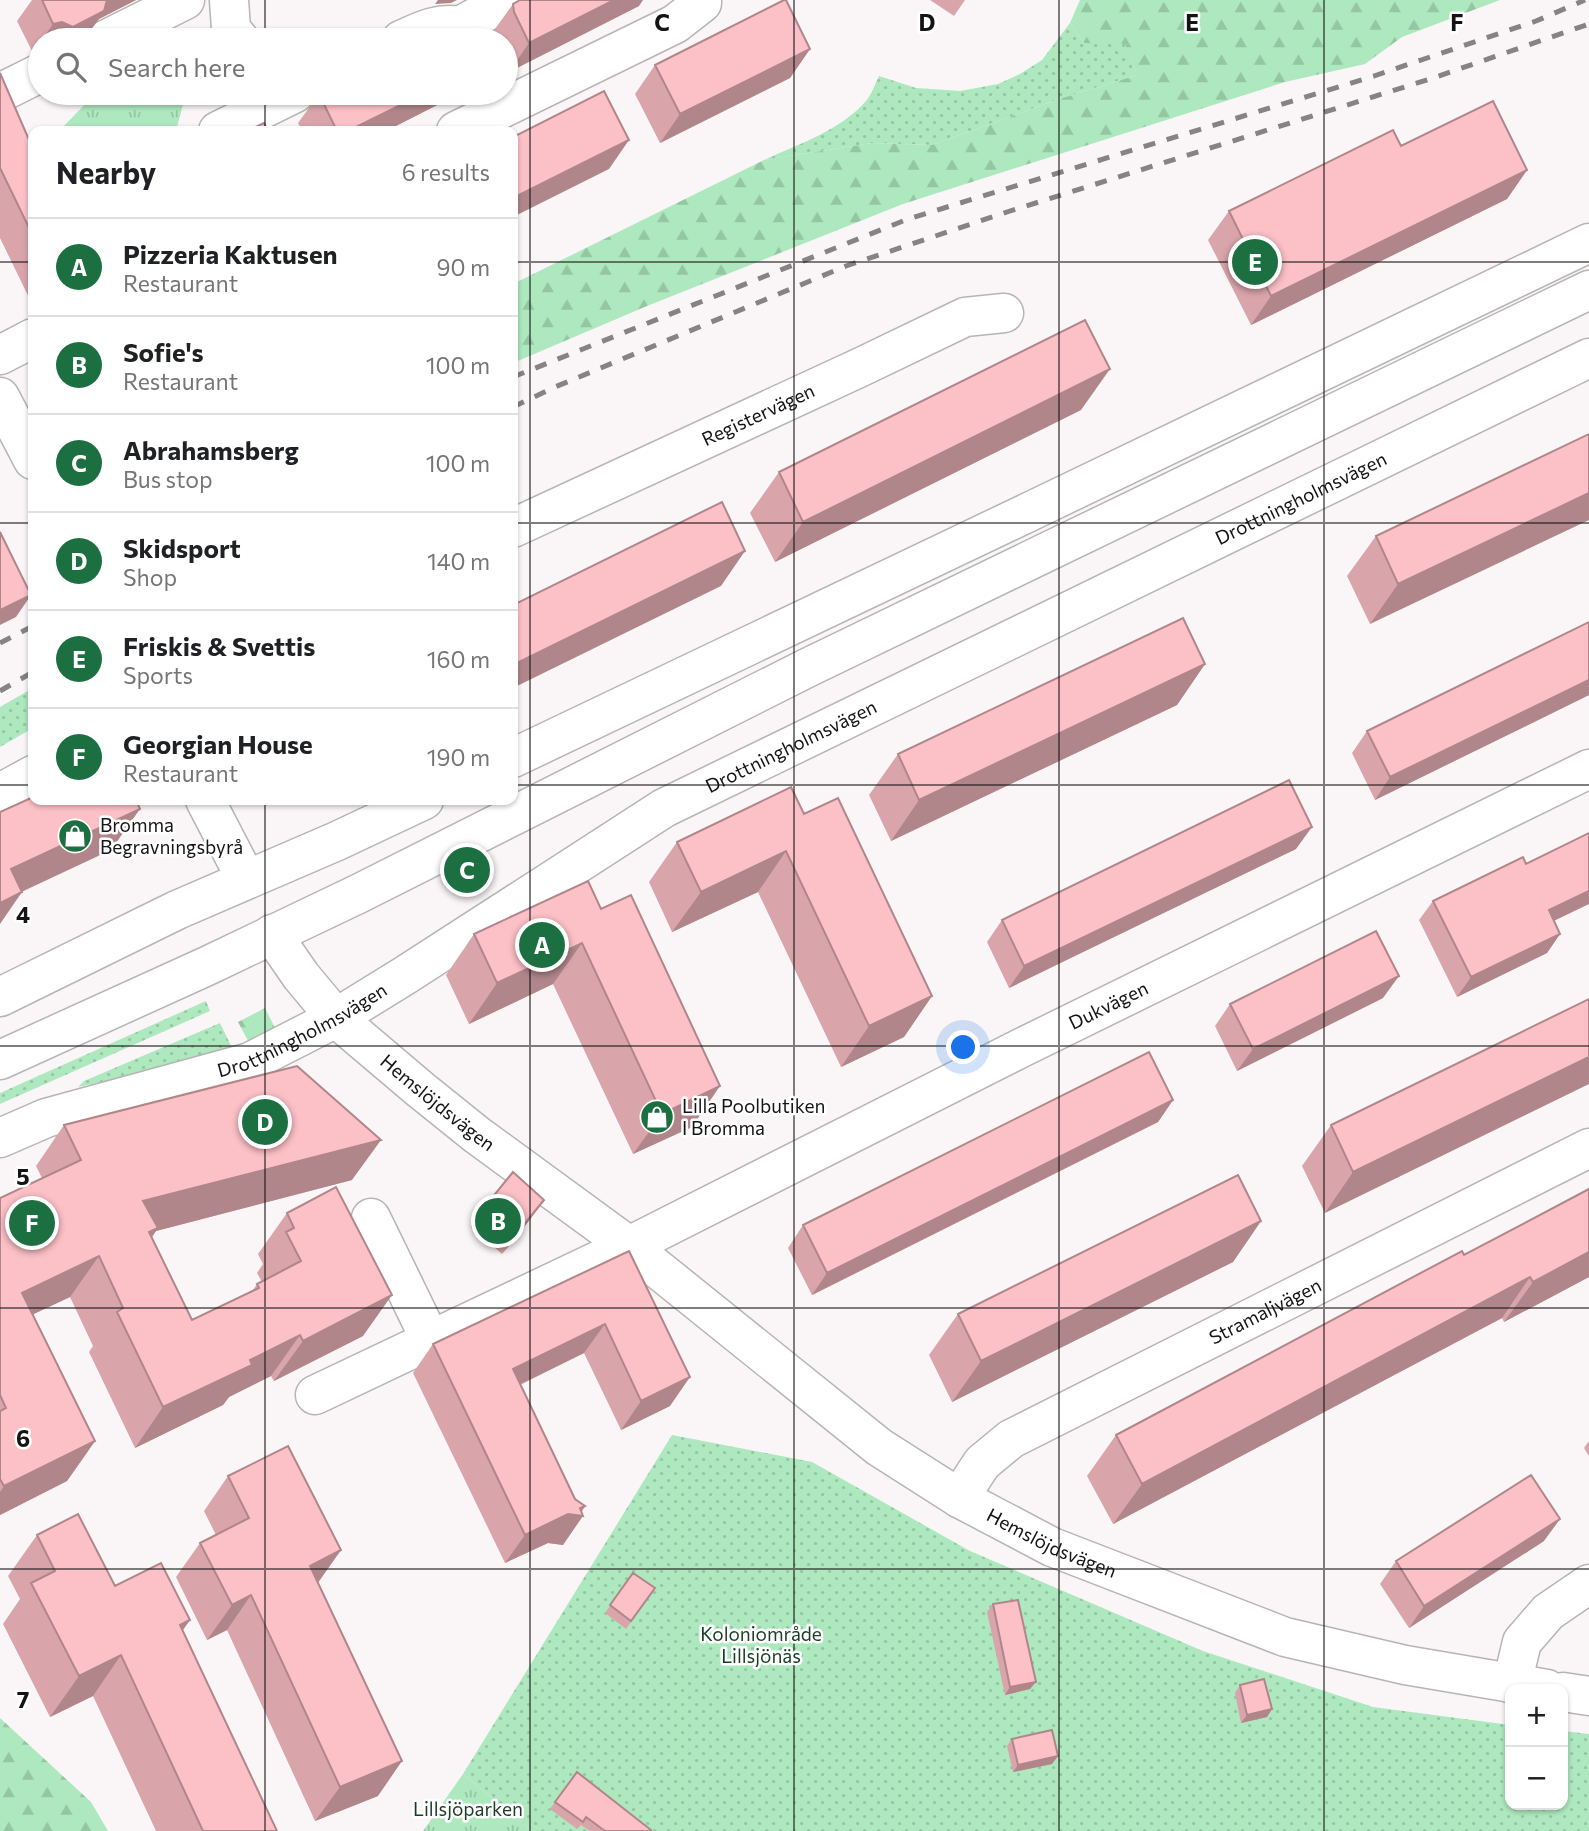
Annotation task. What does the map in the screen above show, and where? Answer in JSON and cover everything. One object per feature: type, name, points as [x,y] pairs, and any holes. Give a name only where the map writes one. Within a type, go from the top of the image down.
[{"type":"street","points":[[129,28],[185,0]]},
{"type":"street","points":[[229,0],[231,28]]},
{"type":"street","points":[[472,28],[508,0]]},
{"type":"street","points":[[518,93],[675,24],[702,1]]},
{"type":"street","points":[[410,24],[445,24],[454,28]]},
{"type":"street","points":[[4,103],[28,83]]},
{"type":"street","points":[[229,126],[276,105]]},
{"type":"street","points":[[464,126],[497,105]]},
{"type":"street","points":[[518,756],[1589,243]]},
{"type":"street","points":[[0,1060],[207,966],[383,881],[819,662],[1589,290]]},
{"type":"street","name":"Registervägen","points":[[518,526],[965,317],[1004,313]]},
{"type":"street","points":[[0,355],[28,341]]},
{"type":"street","name":"Drottningholmsvägen","points":[[0,1138],[46,1118],[250,1062],[336,1018],[664,808],[1589,358]]},
{"type":"street","points":[[0,397],[28,450]]},
{"type":"street","name":"Dukvägen","points":[[629,1246],[1021,1048],[1589,769]]},
{"type":"street","points":[[0,793],[28,778]]},
{"type":"street","name":"Hemslöjdsvägen","points":[[208,805],[272,934],[301,976],[336,1018],[477,1135],[629,1246],[879,1447],[958,1498],[1052,1547],[1285,1637],[1405,1665],[1517,1684]]},
{"type":"street","points":[[0,997],[177,910],[413,805]]},
{"type":"street","name":"Stramaljvägen","points":[[958,1498],[982,1463],[1011,1439],[1589,1149]]},
{"type":"street","points":[[371,1218],[430,1339]]},
{"type":"street","points":[[315,1395],[629,1246]]},
{"type":"street","points":[[1529,1684],[1522,1642],[1548,1612],[1589,1584]]},
{"type":"street","points":[[1568,1693],[1589,1696]]},
{"type":"green space","points":[[1080,0],[1500,0],[1402,37],[1365,64],[1285,82],[903,204],[647,306],[518,361],[518,282],[764,160],[872,143],[932,145],[1059,99],[1137,75],[1125,44],[1084,43],[1070,23]]},
{"type":"green space","points":[[1070,23],[1084,43],[1125,43],[1137,75],[1059,99],[932,145],[872,143],[764,160],[819,135],[844,120],[866,101],[879,76],[916,88],[960,91],[998,84],[1042,60]]},
{"type":"green space","points":[[84,105],[183,105],[177,126],[64,126]]},
{"type":"green space","points":[[28,691],[28,731],[0,747],[0,707]]},
{"type":"green space","points":[[206,1001],[210,1011],[0,1104],[0,1093]]},
{"type":"green space","points":[[265,1008],[279,1036],[253,1050],[238,1022]]},
{"type":"green space","points":[[220,1023],[237,1058],[172,1067],[78,1087],[84,1081]]},
{"type":"green space","name":"Koloniområde Lillsjönäs","points":[[672,1435],[812,1462],[970,1551],[1203,1651],[1373,1707],[1505,1724],[1505,1810],[1568,1810],[1568,1732],[1589,1734],[1589,1831],[532,1831],[463,1774]]},
{"type":"green space","points":[[0,1718],[91,1802],[108,1831],[0,1831]]},
{"type":"green space","name":"Lillsjöparken","points":[[463,1774],[532,1831],[423,1831]]},
{"type":"building","points":[[42,0],[107,0],[104,11],[73,27],[62,22],[53,24]]},
{"type":"building","points":[[520,0],[614,0],[529,43],[514,12],[513,4]]},
{"type":"building","points":[[784,0],[810,49],[680,114],[655,65]]},
{"type":"building","points":[[0,73],[28,137],[28,226],[0,168]]},
{"type":"building","points":[[604,91],[629,140],[518,196],[518,134]]},
{"type":"building","points":[[1493,101],[1527,170],[1271,296],[1229,211],[1393,130],[1401,146]]},
{"type":"building","points":[[324,105],[401,105],[358,126],[335,126]]},
{"type":"building","points":[[1085,320],[1110,369],[803,522],[779,472]]},
{"type":"building","points":[[1589,434],[1589,493],[1398,584],[1376,536]]},
{"type":"building","points":[[722,502],[745,551],[518,663],[518,603]]},
{"type":"building","points":[[0,532],[28,589],[28,596],[0,610]]},
{"type":"building","points":[[1183,618],[1205,664],[919,800],[898,754]]},
{"type":"building","points":[[1589,622],[1589,680],[1390,777],[1367,731]]},
{"type":"building","points":[[1289,780],[1312,827],[1024,966],[1002,920]]},
{"type":"building","points":[[791,787],[804,814],[838,798],[932,996],[869,1026],[786,851],[701,892],[677,842]]},
{"type":"building","points":[[28,799],[28,805],[138,805],[140,809],[11,869],[22,892],[0,903],[0,812]]},
{"type":"building","points":[[1589,833],[1589,891],[1549,910],[1560,934],[1471,977],[1433,901],[1523,857],[1526,864]]},
{"type":"building","points":[[588,881],[601,909],[631,895],[720,1086],[662,1114],[582,943],[497,983],[474,934]]},
{"type":"building","points":[[1376,931],[1399,976],[1253,1049],[1230,1004]]},
{"type":"building","points":[[1589,999],[1589,1057],[1353,1172],[1331,1125]]},
{"type":"building","points":[[1149,1052],[1173,1100],[827,1273],[803,1225]]},
{"type":"building","points":[[297,1066],[381,1140],[143,1201],[158,1228],[149,1232],[192,1320],[259,1288],[257,1284],[301,1261],[286,1232],[294,1228],[287,1213],[336,1187],[392,1295],[303,1341],[300,1335],[250,1360],[252,1365],[163,1407],[117,1312],[123,1308],[99,1256],[22,1293],[95,1441],[4,1486],[0,1479],[0,1411],[6,1408],[0,1395],[0,1198],[81,1160],[64,1125]]},
{"type":"building","points":[[513,1172],[544,1200],[518,1232],[487,1204]]},
{"type":"building","points":[[1238,1175],[1261,1221],[981,1361],[958,1314]]},
{"type":"building","points":[[1589,1189],[1589,1252],[1533,1282],[1530,1277],[1142,1484],[1116,1435],[1462,1251],[1464,1255]]},
{"type":"building","points":[[629,1251],[690,1377],[641,1401],[605,1324],[513,1369],[575,1499],[585,1506],[580,1508],[583,1516],[568,1514],[525,1535],[433,1344]]},
{"type":"building","points":[[288,1446],[341,1550],[310,1566],[402,1761],[340,1787],[251,1595],[232,1605],[200,1543],[249,1518],[228,1476]]},
{"type":"building","points":[[1531,1475],[1560,1519],[1424,1606],[1396,1561]]},
{"type":"building","points":[[78,1514],[115,1586],[161,1563],[190,1620],[180,1625],[277,1831],[203,1831],[121,1655],[79,1676],[31,1583],[55,1571],[37,1535]]},
{"type":"building","points":[[633,1573],[655,1588],[631,1621],[610,1605]]},
{"type":"building","points":[[1018,1600],[1036,1682],[1010,1687],[993,1604]]},
{"type":"building","points":[[1264,1679],[1272,1709],[1247,1715],[1240,1685]]},
{"type":"building","points":[[1052,1730],[1058,1756],[1018,1765],[1012,1739]]},
{"type":"building","points":[[577,1772],[651,1830],[605,1831],[586,1817],[583,1822],[555,1802]]},
{"type":"railway","points":[[518,375],[908,219],[1374,76],[1536,21],[1585,0]]},
{"type":"railway","points":[[518,405],[846,266],[1007,212],[1433,78],[1589,24]]},
{"type":"railway","points":[[0,643],[28,629]]},
{"type":"railway","points":[[0,691],[28,675]]},
{"type":"place","name":"Friskis & Svettis","points":[[1255,262]]},
{"type":"place","name":"Bromma Begravningsbyrå","points":[[75,836]]},
{"type":"place","name":"Abrahamsberg","points":[[467,870]]},
{"type":"place","name":"Pizzeria Kaktusen","points":[[542,945]]},
{"type":"place","name":"Lilla Poolbutiken I Bromma","points":[[657,1117]]},
{"type":"place","name":"Skidsport","points":[[265,1122]]},
{"type":"place","name":"Sofie's","points":[[498,1221]]},
{"type":"place","name":"Georgian House","points":[[32,1223]]}]
